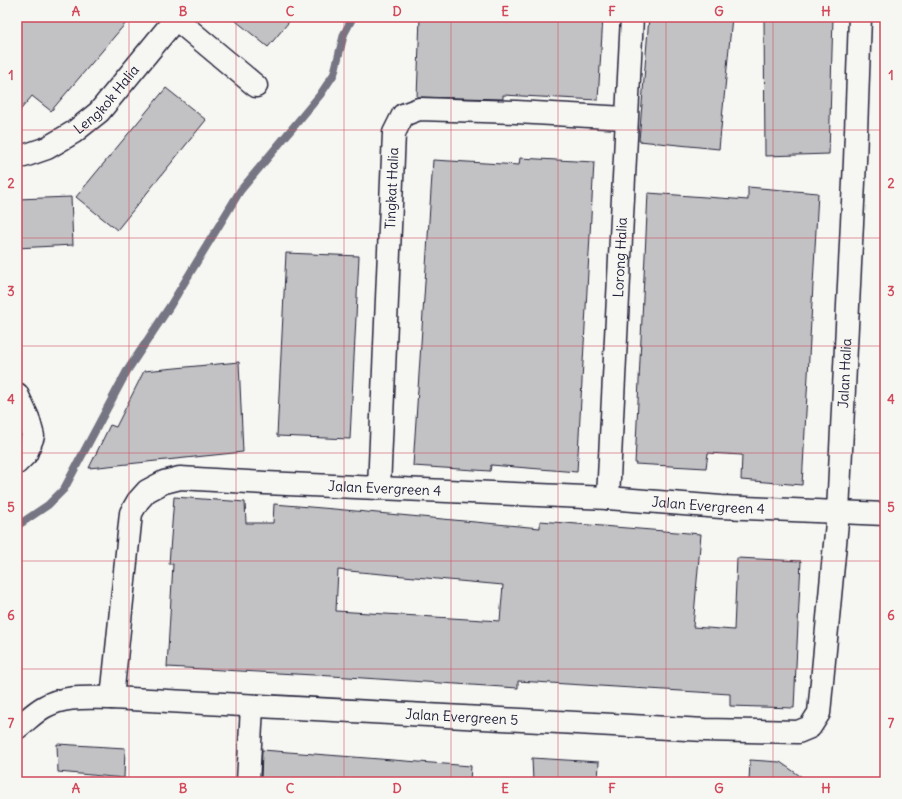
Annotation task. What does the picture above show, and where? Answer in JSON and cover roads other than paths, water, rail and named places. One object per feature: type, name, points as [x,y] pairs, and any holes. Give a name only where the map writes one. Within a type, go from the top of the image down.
[{"type":"street","name":"Lorong Halia","points":[[608,498],[632,17]]},
{"type":"street","name":"Jalan Halia","points":[[810,727],[819,713],[838,512],[855,161],[860,17]]},
{"type":"street","points":[[177,18],[256,86]]},
{"type":"street","name":"Lengkok Halia","points":[[17,157],[47,148],[74,132],[99,112],[177,18]]},
{"type":"street","name":"Tingkat Halia","points":[[379,488],[394,133],[403,115],[419,109],[516,112],[626,118]]},
{"type":"street","points":[[17,394],[28,418],[33,436],[26,454],[17,463]]},
{"type":"street","name":"Jalan Evergreen 4","points":[[112,698],[131,513],[146,491],[164,482],[180,478],[264,484],[608,498],[721,507],[885,514]]},
{"type":"street","name":"Jalan Evergreen 5","points":[[17,728],[44,707],[69,698],[112,698],[706,730],[798,732],[810,727]]},
{"type":"street","points":[[248,782],[252,706]]},
{"type":"waterway","points":[[17,526],[48,505],[64,489],[127,371],[170,306],[240,191],[320,95],[334,74],[344,34],[353,17]]}]
